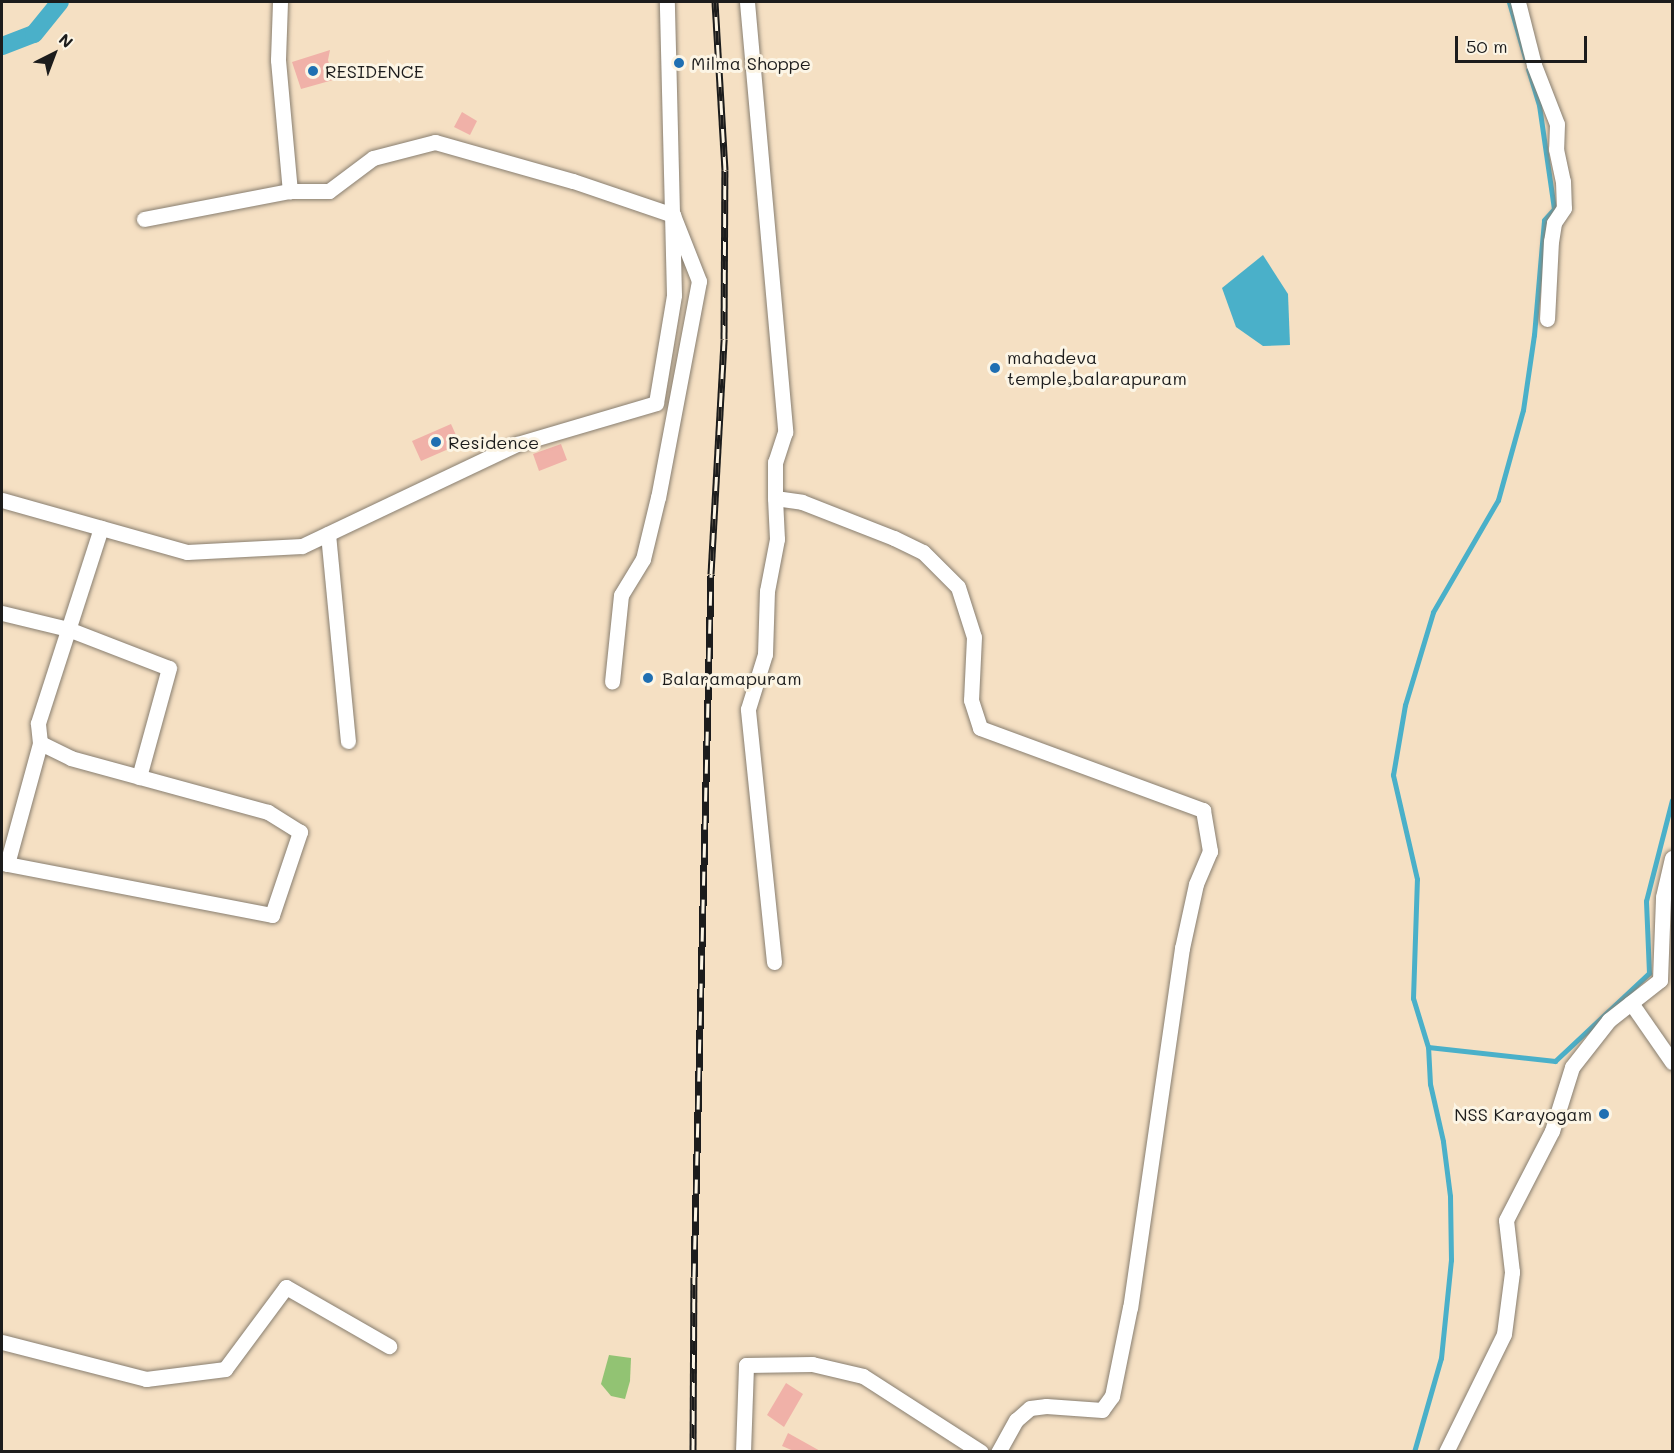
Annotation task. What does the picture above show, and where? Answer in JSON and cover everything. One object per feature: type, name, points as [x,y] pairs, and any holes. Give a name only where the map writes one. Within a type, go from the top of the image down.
[{"type":"street","points":[[280,2],[278,60],[290,191]]},
{"type":"street","points":[[2,501],[187,552],[302,546],[517,444],[656,403],[674,296],[667,2]]},
{"type":"street","points":[[747,2],[785,432],[775,462],[777,539],[767,591],[765,654],[748,709],[774,962]]},
{"type":"street","points":[[1518,2],[1534,65],[1557,124],[1556,149],[1563,181],[1564,208],[1554,223],[1551,241],[1547,319]]},
{"type":"street","points":[[144,219],[290,191],[329,191],[373,158],[435,142],[573,181],[673,215],[699,281],[658,497],[643,559],[621,595],[612,682]]},
{"type":"street","points":[[775,498],[802,502],[894,538],[923,552],[958,586],[974,637],[971,700],[980,728],[1203,810],[1210,851],[1196,884],[1182,948],[1130,1307],[1112,1396],[1102,1410],[1046,1406],[1030,1408],[1016,1420],[998,1452]]},
{"type":"street","points":[[40,743],[71,758],[268,812],[300,832],[272,915],[4,864],[40,743],[38,723],[101,528]]},
{"type":"street","points":[[328,534],[348,741]]},
{"type":"street","points":[[2,613],[68,629],[169,668],[139,777]]},
{"type":"street","points":[[1446,1452],[1504,1334],[1512,1272],[1506,1220],[1552,1131],[1572,1067],[1609,1020],[1660,980],[1663,897],[1672,858]]},
{"type":"street","points":[[1631,1003],[1672,1062]]},
{"type":"street","points":[[2,1342],[146,1378],[225,1369],[286,1287],[389,1346]]},
{"type":"street","points":[[743,1452],[746,1365],[812,1364],[863,1376],[981,1452]]},
{"type":"green space","points":[[609,1355],[631,1358],[630,1381],[625,1399],[611,1396],[601,1384]]},
{"type":"water","points":[[1263,255],[1288,294],[1290,345],[1263,346],[1236,327],[1222,288]]},
{"type":"building","name":"RESIDENCE","points":[[330,50],[328,60],[333,80],[301,89],[292,62]]},
{"type":"building","name":"Residence","points":[[462,112],[477,121],[470,135],[454,127]]},
{"type":"building","name":"Residence","points":[[451,424],[460,444],[421,461],[412,441]]},
{"type":"building","points":[[561,444],[567,460],[539,471],[533,454]]},
{"type":"building","points":[[786,1383],[803,1394],[784,1427],[767,1415]]},
{"type":"building","points":[[788,1433],[822,1452],[796,1452],[782,1446]]},
{"type":"waterway","points":[[2,46],[34,34],[60,2]]},
{"type":"waterway","points":[[1509,2],[1526,61]]},
{"type":"waterway","points":[[1414,1452],[1441,1358],[1451,1260],[1450,1196],[1443,1141],[1430,1084],[1428,1047],[1413,998],[1417,879],[1393,775],[1405,705],[1433,612],[1498,500],[1523,410],[1534,335],[1544,220],[1554,209],[1539,105],[1528,70]]},
{"type":"waterway","points":[[1428,1047],[1555,1061],[1649,973],[1646,901],[1672,800]]},
{"type":"railway","points":[[693,1452],[694,1277],[711,574],[724,339],[725,170],[715,2]]},
{"type":"place","name":"Milma Shoppe","points":[[679,63]]},
{"type":"place","name":"RESIDENCE","points":[[313,71]]},
{"type":"place","name":"mahadeva temple,balarapuram","points":[[995,368]]},
{"type":"place","name":"Residence","points":[[436,442]]},
{"type":"place","name":"Balaramapuram","points":[[648,678]]},
{"type":"place","name":"NSS Karayogam","points":[[1604,1114]]}]
